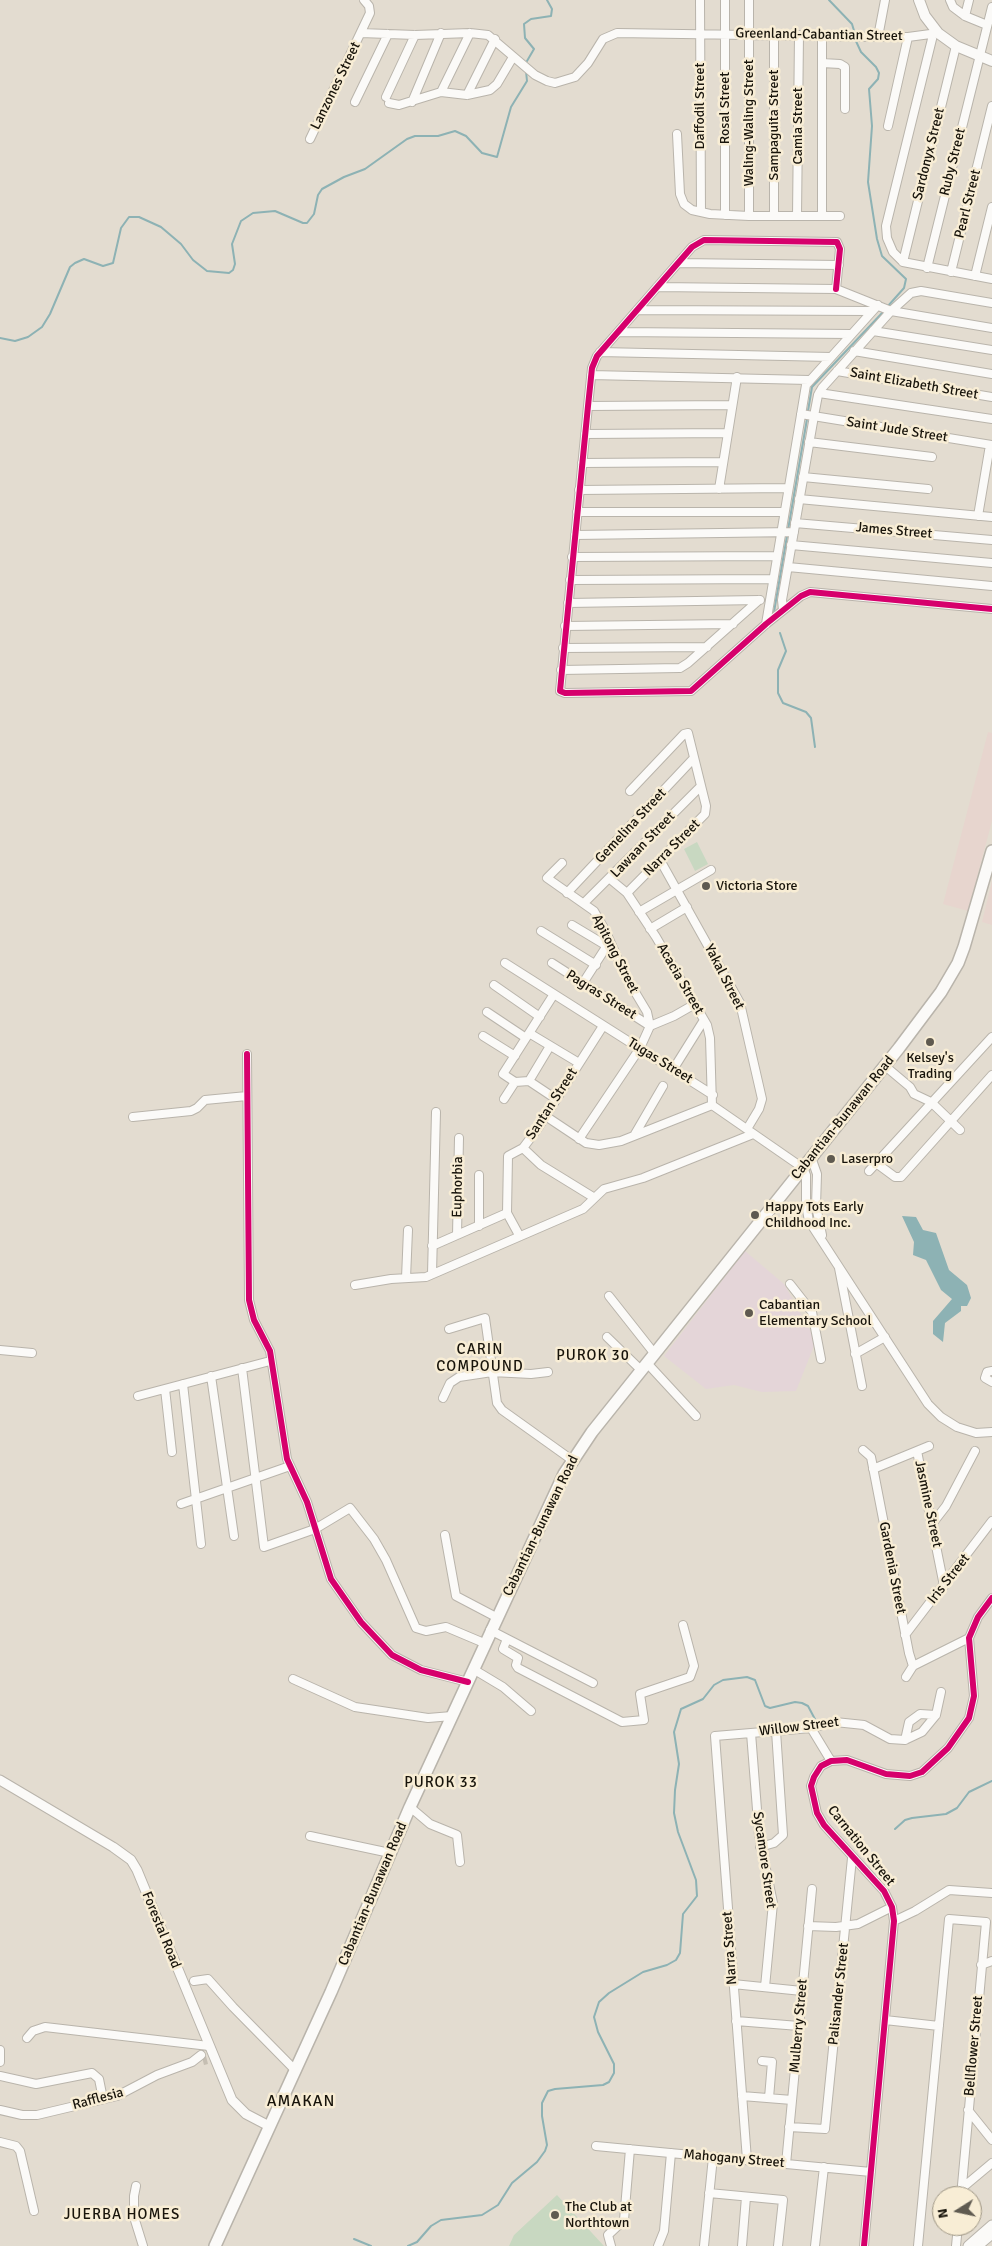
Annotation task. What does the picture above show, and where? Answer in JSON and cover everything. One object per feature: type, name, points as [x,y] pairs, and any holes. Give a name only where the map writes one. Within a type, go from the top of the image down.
[{"type":"main road","points":[[919,0],[925,16],[936,34],[956,46],[992,61]]},
{"type":"main road","name":"Cabantian-Bunawan Road","points":[[215,2246],[268,2126],[296,2071],[410,1807],[484,1643],[546,1510],[572,1460],[654,1353],[928,1011],[958,963],[992,851]]},
{"type":"street","name":"Lanzones Street","points":[[310,139],[370,14],[369,6],[364,0]]},
{"type":"street","name":"Daffodil Street","points":[[700,0],[700,212]]},
{"type":"street","name":"Rosal Street","points":[[725,0],[725,215]]},
{"type":"street","name":"Waling-Waling Street","points":[[749,0],[749,216]]},
{"type":"street","points":[[878,37],[885,0]]},
{"type":"street","points":[[950,0],[953,7],[965,16],[987,25]]},
{"type":"street","points":[[965,16],[969,0]]},
{"type":"street","name":"Ruby Street","points":[[926,268],[992,6]]},
{"type":"street","points":[[361,33],[415,35],[470,33],[488,35],[495,39],[512,57],[497,84],[490,90],[466,95],[441,92],[399,105],[388,100],[415,35]]},
{"type":"street","points":[[412,102],[440,33]]},
{"type":"street","points":[[441,92],[470,33]]},
{"type":"street","name":"Greenland-Cabantian Street","points":[[512,57],[547,81],[555,82],[575,77],[588,63],[599,44],[608,35],[625,33],[908,37],[936,34]]},
{"type":"street","points":[[355,102],[388,34]]},
{"type":"street","points":[[936,34],[886,226],[889,245],[903,262],[926,268],[992,279]]},
{"type":"street","name":"Sampaguita Street","points":[[774,35],[774,216]]},
{"type":"street","name":"Camia Street","points":[[798,216],[799,35]]},
{"type":"street","points":[[822,36],[822,216]]},
{"type":"street","points":[[888,126],[908,37]]},
{"type":"street","points":[[466,95],[495,39]]},
{"type":"street","name":"Sardonyx Street","points":[[903,262],[956,46]]},
{"type":"street","points":[[822,63],[840,64],[846,67],[845,110]]},
{"type":"street","name":"Pearl Street","points":[[951,272],[992,106]]},
{"type":"street","points":[[677,134],[681,199],[687,207],[700,212],[725,215],[840,216]]},
{"type":"street","points":[[975,276],[992,207]]},
{"type":"street","points":[[836,289],[840,246],[835,242],[709,239],[696,244],[600,352],[594,362],[591,375],[559,689],[565,693],[689,692],[696,688],[783,610],[804,594],[813,592],[992,610]]},
{"type":"street","points":[[678,263],[838,265]]},
{"type":"street","points":[[657,287],[836,289],[875,308]]},
{"type":"street","points":[[783,610],[782,600],[819,392],[891,310],[907,295],[917,291],[992,303]]},
{"type":"street","points":[[637,310],[875,308],[992,328]]},
{"type":"street","points":[[766,624],[805,388],[809,380],[875,308]]},
{"type":"street","points":[[873,330],[992,350]]},
{"type":"street","points":[[618,332],[851,334]]},
{"type":"street","points":[[854,351],[992,374]]},
{"type":"street","points":[[600,352],[830,357]]},
{"type":"street","name":"Saint Elizabeth Street","points":[[836,371],[992,398]]},
{"type":"street","points":[[591,375],[809,380]]},
{"type":"street","points":[[719,489],[737,378]]},
{"type":"street","points":[[819,392],[992,420]]},
{"type":"street","points":[[588,406],[732,406]]},
{"type":"street","name":"Saint Jude Street","points":[[801,414],[991,445]]},
{"type":"street","points":[[585,434],[728,433]]},
{"type":"street","points":[[810,442],[932,457]]},
{"type":"street","points":[[978,516],[989,466],[991,445]]},
{"type":"street","points":[[582,463],[723,462]]},
{"type":"street","points":[[803,477],[928,489]]},
{"type":"street","points":[[579,490],[787,488]]},
{"type":"street","points":[[982,494],[992,494]]},
{"type":"street","points":[[800,499],[992,517]]},
{"type":"street","points":[[577,512],[784,512]]},
{"type":"street","name":"James Street","points":[[795,523],[992,540]]},
{"type":"street","points":[[575,535],[794,532]]},
{"type":"street","points":[[792,545],[992,563]]},
{"type":"street","points":[[572,557],[777,556]]},
{"type":"street","points":[[788,567],[992,586]]},
{"type":"street","points":[[570,580],[773,579]]},
{"type":"street","points":[[561,670],[676,669],[688,663],[759,600]]},
{"type":"street","points":[[568,603],[770,600]]},
{"type":"street","points":[[565,626],[733,624]]},
{"type":"street","points":[[563,648],[707,647]]},
{"type":"street","name":"Narra Street","points":[[627,893],[706,814],[689,734],[685,733],[630,791]]},
{"type":"street","name":"Gemelina Street","points":[[567,893],[694,758]]},
{"type":"street","name":"Lawaan Street","points":[[584,903],[701,786]]},
{"type":"street","name":"Yakal Street","points":[[660,860],[740,1003],[762,1099],[750,1132]]},
{"type":"street","name":"Apitong Street","points":[[562,863],[547,878],[594,911],[608,943],[647,1012],[650,1026]]},
{"type":"street","points":[[639,912],[711,870]]},
{"type":"street","name":"Acacia Street","points":[[610,879],[627,893],[704,1020],[710,1038],[713,1095]]},
{"type":"street","points":[[650,929],[687,907]]},
{"type":"street","points":[[572,925],[608,943],[583,983]]},
{"type":"street","points":[[541,931],[596,965]]},
{"type":"street","name":"Tugas Street","points":[[504,963],[603,1026],[674,1068],[713,1095]]},
{"type":"street","name":"Pagras Street","points":[[552,964],[650,1026]]},
{"type":"street","points":[[494,985],[540,1016]]},
{"type":"street","points":[[554,994],[503,1074],[515,1082],[529,1081],[556,1100]]},
{"type":"street","points":[[579,1139],[640,1048],[650,1026],[674,1016],[695,1004]]},
{"type":"street","points":[[487,1012],[579,1063]]},
{"type":"street","points":[[674,1068],[704,1020]]},
{"type":"street","name":"Santan Street","points":[[507,1213],[508,1156],[522,1148],[547,1116],[603,1026]]},
{"type":"street","points":[[483,1036],[515,1056]]},
{"type":"street","points":[[869,1171],[928,1100],[992,1037]]},
{"type":"street","points":[[529,1081],[550,1046]]},
{"type":"street","points":[[247,1054],[249,1300],[254,1320],[267,1344],[285,1452],[307,1502],[325,1562],[338,1592],[382,1647],[392,1655],[421,1670],[468,1682]]},
{"type":"street","points":[[885,1066],[910,1087],[917,1089],[960,1130]]},
{"type":"street","points":[[876,1163],[899,1177],[992,1076]]},
{"type":"street","points":[[504,1099],[515,1082]]},
{"type":"street","points":[[634,1135],[663,1086]]},
{"type":"street","points":[[712,1105],[713,1095]]},
{"type":"street","points":[[133,1117],[191,1110],[198,1108],[205,1100],[247,1096]]},
{"type":"street","points":[[712,1105],[803,1168],[806,1175],[809,1221],[822,1237],[928,1404],[942,1417],[968,1431],[992,1432]]},
{"type":"street","points":[[547,1116],[579,1139],[599,1145],[634,1135],[712,1105]]},
{"type":"street","points":[[432,1274],[436,1112]]},
{"type":"street","points":[[354,1285],[406,1278],[422,1278],[583,1209],[604,1189],[643,1178],[750,1132]]},
{"type":"street","name":"Euphorbia","points":[[457,1235],[459,1138]]},
{"type":"street","points":[[522,1148],[541,1165],[593,1198]]},
{"type":"street","points":[[811,1157],[816,1168],[816,1206],[822,1237]]},
{"type":"street","points":[[479,1175],[479,1226]]},
{"type":"street","points":[[806,1192],[817,1193]]},
{"type":"street","points":[[432,1246],[507,1213],[520,1235]]},
{"type":"street","points":[[406,1278],[408,1230]]},
{"type":"street","points":[[838,1263],[862,1386]]},
{"type":"street","points":[[790,1284],[812,1312],[821,1359]]},
{"type":"street","points":[[609,1296],[654,1353]]},
{"type":"street","points":[[449,1329],[485,1318],[497,1403],[502,1410],[572,1460]]},
{"type":"street","points":[[607,1337],[644,1366],[696,1416]]},
{"type":"street","points":[[856,1354],[885,1337]]},
{"type":"street","points":[[0,1350],[32,1352]]},
{"type":"street","points":[[138,1396],[270,1361]]},
{"type":"street","points":[[242,1368],[264,1547],[315,1529],[350,1508],[374,1539],[386,1560],[416,1628],[426,1631],[446,1627],[484,1643]]},
{"type":"street","points":[[992,1371],[987,1372],[986,1378],[992,1382]]},
{"type":"street","points":[[443,1398],[450,1382],[455,1379],[492,1372],[548,1372]]},
{"type":"street","points":[[211,1376],[234,1536]]},
{"type":"street","points":[[183,1384],[201,1544]]},
{"type":"street","points":[[166,1389],[172,1452]]},
{"type":"street","points":[[873,1469],[929,1446]]},
{"type":"street","name":"Gardenia Street","points":[[863,1450],[869,1453],[873,1469],[905,1635],[914,1666]]},
{"type":"street","name":"Jasmine Street","points":[[917,1451],[944,1586]]},
{"type":"street","points":[[932,1524],[946,1506],[975,1452]]},
{"type":"street","points":[[181,1504],[290,1466]]},
{"type":"street","name":"Iris Street","points":[[905,1635],[992,1521]]},
{"type":"street","points":[[445,1535],[456,1596],[496,1618]]},
{"type":"street","points":[[811,1728],[831,1761],[848,1760],[898,1776],[922,1772],[957,1738],[969,1718],[974,1696],[969,1638],[978,1617],[992,1598]]},
{"type":"street","points":[[507,1639],[503,1649],[518,1658],[516,1665],[518,1668],[622,1722],[644,1720],[640,1694],[690,1677],[694,1666],[683,1625]]},
{"type":"street","points":[[490,1630],[593,1683]]},
{"type":"street","points":[[906,1677],[914,1666],[969,1638]]},
{"type":"street","points":[[473,1669],[503,1687],[531,1711]]},
{"type":"street","points":[[293,1679],[355,1707],[428,1718],[452,1716]]},
{"type":"street","points":[[905,1740],[922,1732],[936,1715],[941,1692]]},
{"type":"street","points":[[905,1740],[909,1722],[920,1714],[936,1715]]},
{"type":"street","name":"Willow Street","points":[[716,1736],[811,1728],[830,1722],[850,1722],[864,1725],[890,1738],[905,1740]]},
{"type":"street","points":[[760,1847],[774,1843],[783,1835],[776,1731]]},
{"type":"street","name":"Sycamore Street","points":[[751,1733],[760,1847],[772,1903],[765,1987]]},
{"type":"street","name":"Narra Street","points":[[716,1736],[746,2160]]},
{"type":"street","name":"Carnation Street","points":[[831,1761],[822,1766],[814,1777],[812,1798],[824,1825],[852,1858],[878,1884],[892,1907],[894,1921],[864,2246]]},
{"type":"street","name":"Forestal Road","points":[[0,1780],[118,1850],[131,1860],[138,1870],[207,2055],[238,2108],[268,2126]]},
{"type":"street","points":[[410,1807],[430,1824],[457,1836],[460,1862]]},
{"type":"street","points":[[310,1836],[390,1853]]},
{"type":"street","name":"Palisander Street","points":[[789,2127],[826,2129],[852,1858]]},
{"type":"street","name":"Mulberry Street","points":[[786,2164],[812,1889]]},
{"type":"street","points":[[894,1921],[915,1911],[949,1890],[992,1894]]},
{"type":"street","points":[[808,1926],[845,1926],[868,1920],[892,1907]]},
{"type":"street","name":"Bellflower Street","points":[[918,2246],[949,1919],[986,1922],[962,2186]]},
{"type":"street","points":[[981,1965],[992,1961]]},
{"type":"street","points":[[194,1981],[208,1978],[233,2007],[296,2071]]},
{"type":"street","points":[[733,1984],[802,1991]]},
{"type":"street","points":[[885,2020],[939,2026]]},
{"type":"street","points":[[736,2021],[799,2026]]},
{"type":"street","points":[[27,2038],[33,2032],[45,2027],[207,2055]]},
{"type":"street","points":[[0,2050],[0,2062]]},
{"type":"street","name":"Rafflesia","points":[[0,2110],[22,2115],[37,2115],[123,2094],[158,2076],[207,2055]]},
{"type":"street","points":[[762,2061],[772,2062],[769,2098]]},
{"type":"street","points":[[0,2076],[36,2084],[92,2073],[98,2080],[103,2099]]},
{"type":"street","points":[[742,2096],[792,2100]]},
{"type":"street","points":[[968,2110],[992,2140]]},
{"type":"street","points":[[0,2142],[16,2146],[20,2151],[34,2211]]},
{"type":"street","name":"Mahogany Street","points":[[596,2146],[871,2172]]},
{"type":"street","points":[[612,2246],[608,2235],[624,2220],[630,2149]]},
{"type":"street","points":[[658,2246],[664,2230],[671,2153]]},
{"type":"street","points":[[704,2246],[713,2157]]},
{"type":"street","points":[[968,2186],[992,2163]]},
{"type":"street","points":[[816,2246],[824,2167]]},
{"type":"street","points":[[136,2186],[134,2217],[143,2246]]},
{"type":"street","points":[[709,2193],[782,2200],[778,2246]]},
{"type":"street","points":[[742,2246],[746,2197]]},
{"type":"street","points":[[968,2246],[992,2225]]},
{"type":"street","points":[[978,2246],[992,2234]]},
{"type":"shaded area","points":[[988,732],[992,733],[992,821],[968,911],[943,904]]},
{"type":"shaded area","points":[[992,881],[992,925],[982,922]]},
{"type":"shaded area","name":"Cabantian Elementary School","points":[[745,1251],[784,1284],[816,1341],[796,1391],[762,1392],[734,1385],[706,1389],[664,1356]]},
{"type":"green space","points":[[697,842],[708,864],[695,871],[684,849]]},
{"type":"green space","name":"The Club at Northtown","points":[[557,2195],[604,2246],[509,2246],[514,2235]]},
{"type":"water","points":[[902,1216],[916,1217],[923,1230],[936,1233],[949,1270],[967,1285],[971,1298],[967,1306],[961,1306],[961,1311],[945,1323],[943,1342],[933,1334],[933,1321],[952,1299],[941,1290],[926,1260],[913,1255],[914,1242]]},
{"type":"waterway","points":[[527,61],[534,49],[525,38],[524,24],[531,19],[551,16],[552,9],[547,0]]},
{"type":"waterway","points":[[829,0],[852,24],[855,34]]},
{"type":"waterway","points":[[855,39],[861,52],[876,67],[879,73],[878,79],[869,89],[872,126],[868,182],[877,239],[882,256],[906,279],[904,288],[888,306]]},
{"type":"waterway","points":[[0,338],[15,341],[28,337],[42,327],[50,314],[70,267],[75,263],[84,259],[103,266],[113,263],[121,228],[129,217],[139,217],[161,227],[181,244],[193,260],[207,271],[229,273],[233,270],[235,264],[232,244],[241,221],[253,213],[275,211],[307,223],[314,214],[318,195],[322,189],[344,177],[365,169],[407,139],[415,136],[438,136],[455,131],[466,136],[482,153],[497,157],[511,107],[527,81],[526,71]]},
{"type":"waterway","points":[[808,411],[812,387],[884,311]]},
{"type":"waterway","points":[[788,530],[807,419]]},
{"type":"waterway","points":[[774,612],[787,536]]},
{"type":"waterway","points":[[780,633],[786,651],[778,670],[778,693],[783,703],[806,712],[811,718],[815,747]]},
{"type":"waterway","points":[[408,2246],[417,2242],[431,2226],[441,2220],[482,2215],[498,2205],[512,2183],[537,2162],[545,2151],[547,2145],[542,2116],[542,2103],[548,2091],[603,2085],[609,2082],[614,2073],[614,2064],[598,2032],[594,2017],[599,2002],[609,1993],[643,1972],[667,1965],[676,1960],[680,1953],[683,1914],[697,1896],[696,1880],[678,1832],[674,1813],[679,1764],[674,1732],[681,1709],[703,1699],[714,1685],[723,1680],[747,1677],[755,1680],[765,1706],[770,1708],[795,1702],[802,1703],[808,1706],[817,1723]]},
{"type":"waterway","points":[[895,1829],[905,1820],[946,1814],[957,1808],[969,1792],[992,1781]]},
{"type":"waterway","points":[[354,2239],[371,2246]]},
{"type":"tunnel","points":[[203,2061],[207,2060]]},
{"type":"cycle path","points":[[836,289],[840,249],[837,242],[704,240],[692,247],[597,356],[592,368],[560,691],[565,693],[691,691],[766,624],[801,596],[810,592],[992,609]]},
{"type":"cycle path","points":[[247,1054],[249,1300],[254,1320],[270,1351],[287,1459],[307,1502],[331,1579],[361,1622],[392,1655],[421,1670],[468,1682]]},
{"type":"cycle path","points":[[864,2246],[894,1921],[892,1907],[884,1891],[824,1825],[817,1813],[811,1786],[821,1766],[831,1761],[847,1760],[886,1774],[910,1776],[922,1772],[948,1748],[969,1718],[974,1696],[969,1638],[978,1617],[992,1598]]},
{"type":"place","name":"Victoria Store","points":[[706,886]]},
{"type":"place","name":"Kelsey's Trading","points":[[930,1042]]},
{"type":"place","name":"Laserpro","points":[[831,1159]]},
{"type":"place","name":"Happy Tots Early Childhood Inc.","points":[[755,1215]]},
{"type":"place","name":"Cabantian Elementary School","points":[[749,1313]]},
{"type":"place","name":"The Club at Northtown","points":[[555,2215]]},
{"type":"district","name":"PUROK 30","points":[[593,1356]]},
{"type":"district","name":"CARIN COMPOUND","points":[[480,1358]]},
{"type":"district","name":"PUROK 33","points":[[441,1783]]},
{"type":"district","name":"AMAKAN","points":[[301,2102]]},
{"type":"district","name":"JUERBA HOMES","points":[[122,2215]]}]
